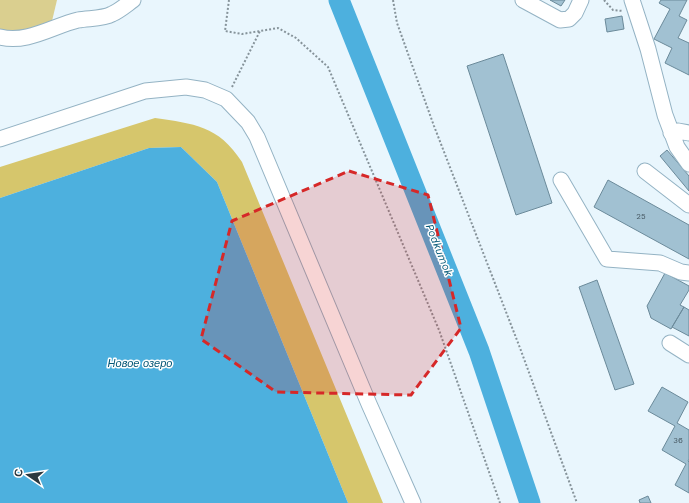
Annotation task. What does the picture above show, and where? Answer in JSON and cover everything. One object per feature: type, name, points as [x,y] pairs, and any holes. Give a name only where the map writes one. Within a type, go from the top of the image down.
[{"type":"street","points":[[0,37],[19,38],[34,35],[78,20],[111,15],[133,0]]},
{"type":"street","points":[[523,0],[560,20],[569,19],[575,13],[581,0]]},
{"type":"street","points":[[637,3],[665,115],[677,147],[689,164]]},
{"type":"street","points":[[0,139],[145,91],[186,87],[205,90],[226,99],[248,122],[257,137],[369,404],[413,503]]},
{"type":"street","points":[[671,133],[678,130],[689,133]]},
{"type":"street","points":[[645,171],[689,205]]},
{"type":"street","points":[[561,180],[607,260],[660,263],[681,272],[689,273]]},
{"type":"street","points":[[670,343],[689,355]]},
{"type":"path","points":[[229,0],[225,31],[242,34],[278,28],[296,38],[328,67],[439,330],[500,503]]},
{"type":"path","points":[[393,0],[397,23],[434,126],[520,348],[577,503]]},
{"type":"path","points":[[604,0],[610,7],[617,11]]},
{"type":"path","points":[[226,99],[260,31]]},
{"type":"highlighted area","points":[[349,171],[428,195],[461,328],[411,395],[276,392],[201,339],[232,221]]},
{"type":"shaded area","points":[[0,0],[57,0],[52,21],[14,35],[0,31]]},
{"type":"shaded area","points":[[155,118],[182,122],[204,128],[214,133],[224,140],[242,162],[383,503],[348,503],[217,182],[181,147],[149,148],[0,198],[0,167]]},
{"type":"water","name":"Новое озеро","points":[[181,147],[217,182],[348,503],[0,503],[0,198],[149,148]]},
{"type":"building","points":[[550,0],[565,0],[561,6]]},
{"type":"building","points":[[661,0],[687,0],[679,16],[687,20],[678,38],[689,43],[689,75],[665,63],[672,48],[654,39],[670,9],[659,3]]},
{"type":"building","points":[[622,16],[624,29],[607,32],[605,19]]},
{"type":"building","points":[[503,54],[552,203],[516,215],[467,66]]},
{"type":"building","points":[[667,150],[689,176],[689,191],[660,156]]},
{"type":"building","points":[[608,180],[689,225],[689,259],[594,207]]},
{"type":"building","points":[[665,273],[689,286],[689,290],[680,305],[684,307],[671,329],[651,318],[647,306]]},
{"type":"building","points":[[597,280],[634,384],[615,390],[579,287]]},
{"type":"building","points":[[684,307],[689,310],[689,336],[672,327]]},
{"type":"building","points":[[662,387],[688,402],[677,423],[689,430],[689,493],[675,485],[686,464],[662,450],[675,426],[648,411]]},
{"type":"building","points":[[648,496],[651,503],[640,503],[639,500]]},
{"type":"waterway","name":"Podkumok","points":[[339,0],[479,351],[530,503]]}]
